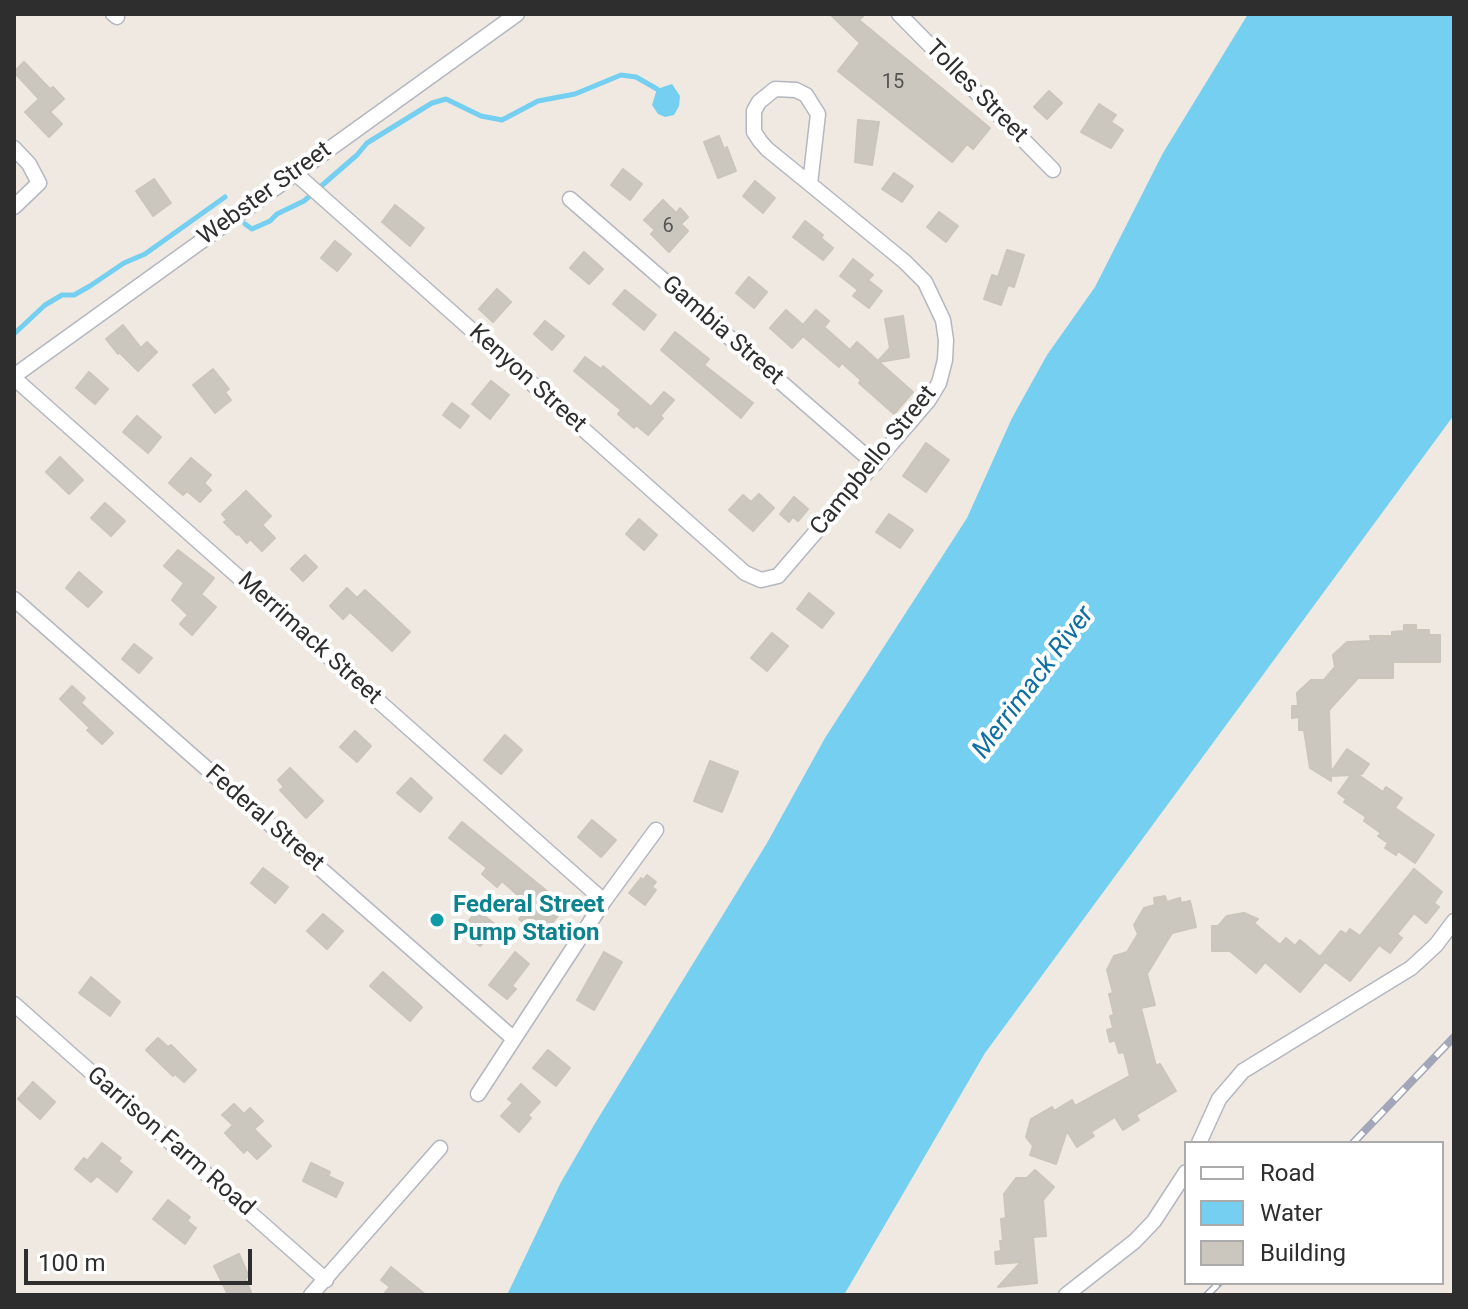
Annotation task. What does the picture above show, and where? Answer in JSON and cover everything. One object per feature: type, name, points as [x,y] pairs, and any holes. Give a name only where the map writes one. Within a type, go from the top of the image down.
[{"type":"street","name":"Webster Street","points":[[14,377],[517,14]]},
{"type":"street","name":"Tolles Street","points":[[899,14],[1053,170]]},
{"type":"street","name":"Campbello Street","points":[[761,580],[778,576],[928,401],[939,383],[945,360],[943,320],[925,282],[905,262],[767,149],[754,132],[754,111],[766,94],[775,89],[796,90],[806,95],[818,114],[810,184]]},
{"type":"street","points":[[14,148],[29,164],[39,183],[14,207]]},
{"type":"street","name":"Kenyon Street","points":[[295,173],[745,573],[761,580]]},
{"type":"street","name":"Gambia Street","points":[[570,199],[875,464]]},
{"type":"street","name":"Merrimack Street","points":[[14,377],[604,901]]},
{"type":"street","name":"Federal Street","points":[[14,599],[514,1039]]},
{"type":"street","points":[[478,1094],[604,901],[656,830]]},
{"type":"street","points":[[1200,1141],[1219,1099],[1243,1071],[1411,968],[1436,945],[1454,921]]},
{"type":"street","name":"Garrison Farm Road","points":[[14,1004],[326,1280]]},
{"type":"street","points":[[311,1295],[440,1148]]},
{"type":"street","points":[[1066,1295],[1135,1241],[1154,1221],[1184,1175]]},
{"type":"water","name":"Merrimack River","points":[[1248,14],[1454,14],[1454,415],[985,1053],[844,1295],[507,1295],[560,1184],[594,1125],[767,843],[825,738],[967,518],[1012,418],[1047,355],[1095,287],[1163,153]]},
{"type":"water","points":[[672,84],[680,96],[679,106],[674,115],[665,117],[658,114],[652,105],[657,89]]},
{"type":"building","points":[[830,14],[865,14],[859,20],[990,128],[973,149],[967,144],[952,162],[838,71],[860,43]]},
{"type":"building","points":[[24,62],[64,99],[50,112],[62,124],[49,137],[25,112],[39,99],[14,72]]},
{"type":"building","points":[[1049,91],[1062,103],[1047,119],[1034,107]]},
{"type":"building","points":[[1099,104],[1116,115],[1111,122],[1123,130],[1111,148],[1081,132]]},
{"type":"building","points":[[858,120],[879,122],[872,165],[855,162]]},
{"type":"building","points":[[719,136],[736,171],[718,178],[704,142]]},
{"type":"building","points":[[623,169],[642,184],[630,200],[611,185]]},
{"type":"building","points":[[894,173],[913,186],[902,202],[882,189]]},
{"type":"building","points":[[154,179],[171,203],[153,216],[136,191]]},
{"type":"building","points":[[755,181],[775,198],[763,213],[743,196]]},
{"type":"building","points":[[663,200],[676,213],[680,208],[688,217],[681,224],[688,231],[669,252],[651,234],[655,230],[644,220]]},
{"type":"building","points":[[395,205],[424,228],[410,246],[382,222]]},
{"type":"building","points":[[939,212],[958,226],[946,242],[927,227]]},
{"type":"building","points":[[805,221],[823,235],[821,238],[833,248],[823,260],[793,237]]},
{"type":"building","points":[[335,241],[351,254],[337,271],[321,258]]},
{"type":"building","points":[[1007,250],[1024,255],[1014,287],[1008,285],[1001,305],[984,299],[992,275],[998,277]]},
{"type":"building","points":[[584,252],[603,269],[589,284],[570,268]]},
{"type":"building","points":[[853,259],[873,275],[868,280],[882,291],[869,308],[853,296],[858,290],[840,276]]},
{"type":"building","points":[[749,277],[767,292],[754,308],[736,293]]},
{"type":"building","points":[[497,289],[511,302],[493,322],[479,309]]},
{"type":"building","points":[[625,290],[656,315],[644,330],[613,304]]},
{"type":"building","points":[[786,310],[803,325],[816,310],[829,321],[824,327],[850,350],[857,342],[878,361],[890,348],[885,319],[903,316],[909,357],[879,362],[913,392],[894,414],[842,363],[839,367],[803,336],[792,348],[770,328]]},
{"type":"building","points":[[545,321],[564,336],[552,350],[534,334]]},
{"type":"building","points":[[123,325],[141,348],[147,342],[157,352],[138,371],[106,339]]},
{"type":"building","points":[[675,332],[709,359],[704,365],[753,403],[741,418],[661,350]]},
{"type":"building","points":[[585,357],[601,369],[603,366],[651,407],[664,392],[674,400],[648,435],[636,425],[634,428],[618,414],[621,410],[574,371]]},
{"type":"building","points":[[213,369],[229,389],[225,392],[231,400],[215,413],[193,385]]},
{"type":"building","points":[[89,372],[108,389],[95,404],[76,388]]},
{"type":"building","points":[[491,381],[509,395],[490,419],[472,404]]},
{"type":"building","points":[[452,403],[469,416],[460,428],[443,415]]},
{"type":"building","points":[[137,416],[161,437],[148,453],[123,432]]},
{"type":"building","points":[[926,443],[949,460],[926,492],[903,476]]},
{"type":"building","points":[[60,457],[83,480],[69,494],[46,472]]},
{"type":"building","points":[[191,458],[211,475],[204,483],[211,490],[200,502],[187,491],[183,495],[169,483]]},
{"type":"building","points":[[246,491],[271,516],[262,525],[275,538],[262,551],[250,539],[247,543],[224,522],[227,520],[222,514]]},
{"type":"building","points":[[759,494],[774,508],[753,531],[729,510],[743,495],[751,502]]},
{"type":"building","points":[[794,497],[808,509],[798,521],[793,517],[789,522],[780,514]]},
{"type":"building","points":[[105,503],[125,521],[111,536],[91,518]]},
{"type":"building","points":[[889,514],[913,530],[900,548],[876,532]]},
{"type":"building","points":[[639,519],[657,535],[644,550],[626,534]]},
{"type":"building","points":[[178,550],[214,578],[201,594],[216,607],[192,635],[180,624],[188,615],[172,600],[184,583],[164,566]]},
{"type":"building","points":[[305,555],[317,567],[303,581],[291,569]]},
{"type":"building","points":[[79,572],[102,592],[88,607],[66,588]]},
{"type":"building","points":[[347,588],[357,598],[365,590],[410,632],[392,651],[350,612],[343,619],[330,606]]},
{"type":"building","points":[[809,593],[834,613],[822,628],[797,609]]},
{"type":"building","points":[[1404,625],[1416,625],[1416,630],[1429,630],[1429,635],[1440,635],[1440,662],[1393,662],[1393,678],[1358,678],[1329,710],[1331,772],[1347,749],[1369,764],[1362,774],[1357,774],[1383,792],[1386,787],[1402,798],[1395,808],[1434,835],[1415,863],[1398,851],[1396,855],[1385,848],[1388,843],[1378,836],[1381,833],[1364,821],[1366,817],[1344,802],[1346,799],[1338,793],[1351,775],[1331,776],[1331,781],[1310,768],[1304,730],[1299,730],[1299,717],[1292,718],[1292,706],[1298,706],[1297,693],[1311,680],[1324,680],[1335,667],[1333,655],[1347,642],[1371,641],[1370,636],[1392,636],[1392,632],[1404,631]]},
{"type":"building","points":[[772,633],[788,646],[767,671],[751,658]]},
{"type":"building","points":[[134,644],[152,658],[139,673],[122,659]]},
{"type":"building","points":[[72,686],[85,698],[81,703],[113,733],[102,744],[60,699]]},
{"type":"building","points":[[355,731],[371,746],[357,762],[340,747]]},
{"type":"building","points":[[505,735],[522,750],[501,774],[484,760]]},
{"type":"building","points":[[710,761],[738,772],[722,812],[694,801]]},
{"type":"building","points":[[290,768],[323,801],[306,818],[280,790],[284,787],[278,780]]},
{"type":"building","points":[[411,778],[432,798],[420,812],[397,793]]},
{"type":"building","points":[[592,820],[616,840],[601,857],[578,837]]},
{"type":"building","points":[[462,822],[553,896],[550,900],[562,911],[540,937],[519,919],[530,906],[502,881],[497,887],[482,874],[487,868],[449,838]]},
{"type":"building","points":[[263,868],[288,887],[275,903],[251,883]]},
{"type":"building","points":[[1414,869],[1442,892],[1434,903],[1439,907],[1426,923],[1414,913],[1397,934],[1402,938],[1390,953],[1379,945],[1350,981],[1325,962],[1300,992],[1265,962],[1256,973],[1230,951],[1212,951],[1212,926],[1218,926],[1227,916],[1244,913],[1258,919],[1254,923],[1280,945],[1286,938],[1295,946],[1300,940],[1320,957],[1341,931],[1346,934],[1350,929],[1360,936]]},
{"type":"building","points":[[647,875],[656,882],[652,887],[656,890],[645,905],[629,893]]},
{"type":"building","points":[[1165,896],[1167,902],[1180,898],[1181,903],[1190,901],[1196,927],[1172,933],[1147,974],[1155,1005],[1141,1008],[1156,1066],[1160,1064],[1176,1091],[1136,1115],[1139,1120],[1123,1130],[1115,1117],[1091,1132],[1094,1136],[1077,1147],[1067,1131],[1056,1164],[1030,1155],[1033,1146],[1026,1137],[1031,1119],[1052,1107],[1054,1111],[1072,1100],[1075,1106],[1130,1076],[1124,1052],[1119,1053],[1115,1040],[1110,1042],[1107,1030],[1113,1028],[1110,1016],[1114,1015],[1107,970],[1114,956],[1127,952],[1138,934],[1134,925],[1144,908],[1155,905],[1154,898]]},
{"type":"building","points":[[477,910],[497,926],[480,946],[461,931]]},
{"type":"building","points":[[323,914],[343,931],[327,949],[307,931]]},
{"type":"building","points":[[515,952],[529,964],[512,986],[516,989],[507,999],[489,985]]},
{"type":"building","points":[[604,952],[622,962],[594,1010],[577,1000]]},
{"type":"building","points":[[383,972],[422,1007],[410,1021],[370,986]]},
{"type":"building","points":[[91,977],[120,1002],[110,1016],[79,993]]},
{"type":"building","points":[[158,1038],[168,1047],[171,1045],[196,1070],[184,1082],[175,1074],[173,1076],[146,1050]]},
{"type":"building","points":[[548,1050],[570,1068],[556,1086],[533,1068]]},
{"type":"building","points":[[33,1082],[55,1102],[40,1119],[18,1099]]},
{"type":"building","points":[[521,1084],[540,1102],[519,1132],[501,1116],[513,1103],[508,1099]]},
{"type":"building","points":[[234,1104],[244,1114],[250,1108],[263,1121],[254,1129],[271,1146],[257,1159],[247,1149],[244,1153],[225,1133],[233,1125],[222,1115]]},
{"type":"building","points":[[102,1143],[121,1158],[118,1161],[132,1172],[117,1192],[97,1176],[91,1182],[75,1169],[84,1158],[87,1161]]},
{"type":"building","points":[[311,1163],[330,1172],[328,1176],[343,1183],[336,1197],[303,1181]]},
{"type":"building","points":[[1035,1170],[1054,1187],[1043,1200],[1046,1236],[1033,1237],[1037,1283],[998,1287],[1021,1262],[996,1264],[995,1252],[1001,1251],[1000,1241],[1003,1241],[1001,1219],[1006,1218],[1004,1194],[1016,1178],[1027,1178]]},
{"type":"building","points":[[168,1200],[190,1217],[187,1221],[196,1228],[185,1244],[153,1219]]},
{"type":"building","points":[[239,1254],[249,1277],[245,1278],[251,1292],[228,1295],[214,1266]]},
{"type":"building","points":[[391,1267],[426,1295],[383,1295],[390,1287],[381,1280]]},
{"type":"waterway","points":[[245,224],[252,229],[304,201],[367,143],[432,103],[446,99],[481,116],[502,120],[538,101],[575,94],[621,75],[636,77],[657,89]]},
{"type":"waterway","points":[[14,334],[45,305],[62,295],[74,295],[124,263],[145,254],[225,197]]},
{"type":"railway","points":[[1355,1141],[1454,1037]]},
{"type":"railway","points":[[1207,1295],[1217,1285]]},
{"type":"place","name":"Federal Street Pump Station","points":[[437,920]]}]
